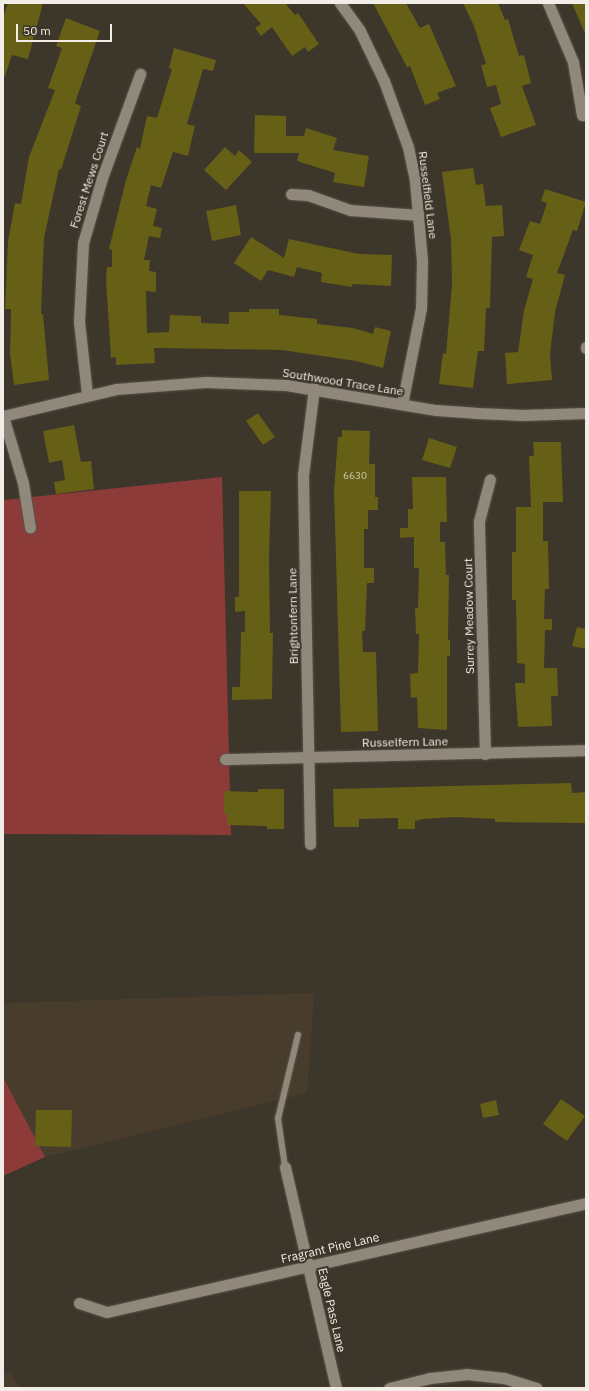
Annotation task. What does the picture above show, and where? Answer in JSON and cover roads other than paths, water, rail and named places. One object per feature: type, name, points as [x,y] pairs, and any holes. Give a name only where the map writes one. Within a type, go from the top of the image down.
[{"type":"street","name":"Russelfield Lane","points":[[340,3],[368,47],[398,114],[412,164],[419,215],[422,276],[421,308],[402,404]]},
{"type":"street","points":[[548,3],[573,62],[582,115]]},
{"type":"street","name":"Forest Mews Court","points":[[88,394],[80,322],[83,243],[102,178],[140,74]]},
{"type":"street","points":[[291,194],[308,195],[350,210],[419,215]]},
{"type":"street","name":"Southwood Trace Lane","points":[[3,416],[88,394],[142,386],[206,382],[243,382],[314,388],[402,404],[475,413],[522,416],[586,413]]},
{"type":"street","name":"Brightonfern Lane","points":[[310,844],[303,475],[314,388]]},
{"type":"street","points":[[3,416],[23,484],[30,528]]},
{"type":"street","name":"Surrey Meadow Court","points":[[485,754],[479,521],[490,479]]},
{"type":"street","name":"Russelfern Lane","points":[[225,759],[485,754],[586,750]]},
{"type":"street","name":"Eagle Pass Lane","points":[[285,1167],[336,1388]]},
{"type":"street","name":"Fragrant Pine Lane","points":[[79,1303],[107,1312],[586,1203]]},
{"type":"street","points":[[389,1388],[430,1378],[466,1374],[504,1378],[536,1388]]},
{"type":"lane","points":[[285,1167],[278,1119],[298,1035]]}]
